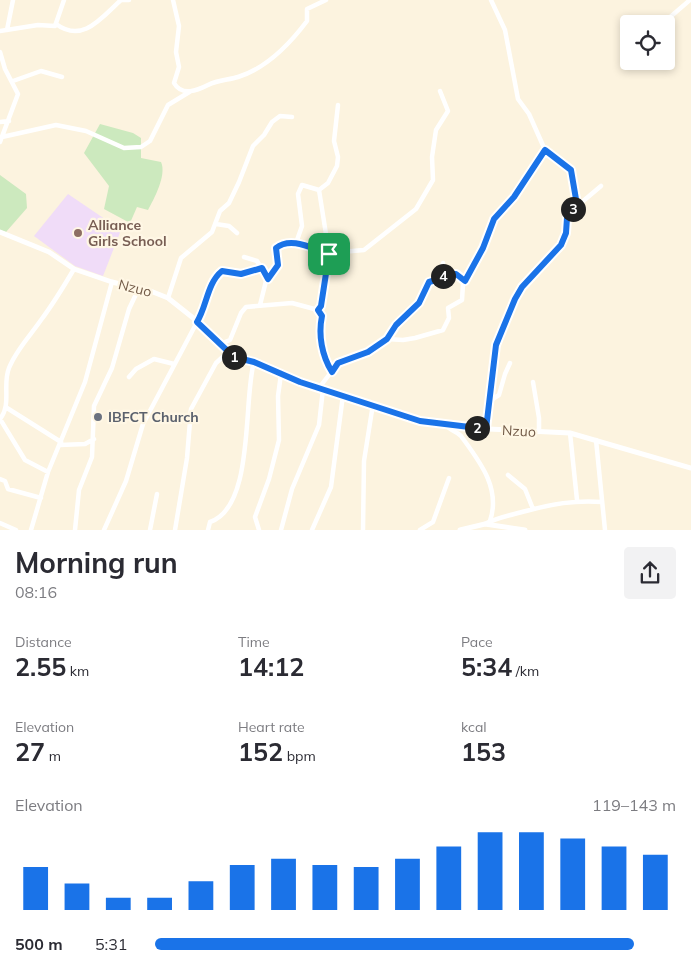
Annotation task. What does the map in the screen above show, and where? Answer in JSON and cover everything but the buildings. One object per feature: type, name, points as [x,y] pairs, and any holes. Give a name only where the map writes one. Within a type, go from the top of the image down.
[{"type":"street","points":[[7,30],[13,0]]},
{"type":"street","points":[[56,24],[64,0]]},
{"type":"street","points":[[0,31],[56,24],[71,32],[80,31],[95,24],[122,0],[130,0]]},
{"type":"street","points":[[173,0],[179,26],[176,52],[180,66],[174,83],[182,90],[190,91],[202,90],[223,79],[238,77],[271,59],[286,46],[307,21],[308,8],[326,0]]},
{"type":"street","points":[[491,0],[505,30],[518,99],[529,114],[545,150],[571,170],[577,205]]},
{"type":"street","points":[[672,15],[690,0]]},
{"type":"street","points":[[0,52],[5,69],[18,94],[1,139]]},
{"type":"street","points":[[13,82],[41,71],[62,77]]},
{"type":"street","points":[[1,139],[56,126],[86,131],[124,148],[141,147],[150,141],[168,105],[190,91]]},
{"type":"street","points":[[260,305],[268,279],[278,265],[276,248],[285,243],[295,242],[329,254],[364,250],[416,209],[433,180],[432,157],[436,130],[448,111],[440,91]]},
{"type":"street","points":[[319,190],[328,183],[337,166],[338,157],[334,141],[338,105]]},
{"type":"street","points":[[168,298],[181,258],[212,232],[220,211],[228,203],[239,182],[253,146],[264,135],[272,122],[280,116],[292,117]]},
{"type":"street","points":[[0,122],[9,121]]},
{"type":"street","points":[[387,339],[403,340],[443,330],[449,318],[448,308],[462,300],[465,281],[483,248],[494,219],[514,197],[545,150]]},
{"type":"street","points":[[295,242],[302,226],[299,189],[304,185],[319,190]]},
{"type":"street","points":[[486,429],[491,400],[496,345],[515,299],[522,287],[561,245],[566,233],[567,218],[577,205],[601,186]]},
{"type":"street","points":[[318,310],[321,306],[329,254],[322,219],[322,203],[319,190]]},
{"type":"street","points":[[216,224],[229,226],[237,233]]},
{"type":"street","name":"Nzuo","points":[[0,232],[49,252],[74,269],[168,298],[197,322],[227,353],[321,389],[373,404],[420,421],[486,429],[570,433],[691,468]]},
{"type":"street","points":[[244,257],[257,261],[268,279]]},
{"type":"street","points":[[443,263],[441,270],[443,276]]},
{"type":"street","points":[[104,530],[126,481],[143,424],[205,307],[211,286],[219,273],[226,271],[241,274],[262,268]]},
{"type":"street","points":[[48,472],[25,460],[0,419],[7,408],[5,393],[9,368],[74,269]]},
{"type":"street","points":[[281,530],[292,489],[318,425],[321,389],[338,363],[368,352],[387,339],[396,325],[419,303],[426,284],[443,276],[456,274],[465,281]]},
{"type":"street","points":[[31,530],[48,472],[61,444],[73,406],[85,382],[112,282]]},
{"type":"street","points":[[76,530],[79,490],[92,457],[95,400],[103,391],[112,368],[129,308],[138,290]]},
{"type":"street","points":[[220,344],[230,340],[244,309],[260,305],[292,303],[318,310],[322,316],[320,326],[322,351],[332,372]]},
{"type":"street","points":[[175,530],[187,458],[191,409],[216,363],[227,353]]},
{"type":"street","points":[[129,378],[136,369],[154,359],[159,358],[174,364]]},
{"type":"street","points":[[208,530],[210,522],[224,514],[236,490],[247,444],[254,362]]},
{"type":"street","points":[[491,400],[499,395],[510,363]]},
{"type":"street","points":[[259,530],[255,517],[269,479],[279,440],[278,396],[281,374]]},
{"type":"street","points":[[533,382],[539,418],[539,432]]},
{"type":"street","points":[[312,530],[331,487],[343,395]]},
{"type":"street","points":[[363,530],[364,461],[373,404]]},
{"type":"street","points":[[7,408],[61,444],[84,444],[94,440]]},
{"type":"street","points":[[446,425],[460,435],[490,481],[494,499],[488,523]]},
{"type":"street","points":[[570,433],[577,500]]},
{"type":"street","points":[[596,440],[600,458],[605,530]]},
{"type":"street","points":[[508,475],[525,489],[533,509]]},
{"type":"street","points":[[420,530],[429,526],[435,520],[441,496],[449,478]]},
{"type":"street","points":[[0,479],[5,482],[8,489],[41,498]]},
{"type":"street","points":[[150,530],[157,494]]},
{"type":"street","points":[[460,530],[533,509],[577,500],[602,502]]},
{"type":"street","points":[[0,522],[16,530]]},
{"type":"street","points":[[488,523],[526,530]]},
{"type":"shaded area","name":"Alliance Girls School","points":[[68,194],[121,230],[103,276],[75,266],[34,236]]},
{"type":"green space","points":[[100,124],[133,133],[141,138],[141,158],[161,162],[161,180],[148,210],[137,207],[130,223],[104,209],[109,186],[84,153]]},
{"type":"green space","points":[[0,175],[26,194],[27,208],[6,232],[0,230]]},
{"type":"place","name":"Alliance Girls School","points":[[78,233]]},
{"type":"place","name":"IBFCT Church","points":[[98,417]]},
{"type":"route","points":[[545,150],[558,162],[571,170],[572,185],[577,205],[567,218],[564,240],[522,287],[496,345],[486,429],[420,421],[300,382],[254,362],[239,359],[227,353],[197,322],[205,307],[211,286],[222,271],[241,274],[262,268],[268,279],[278,265],[276,248],[281,244],[289,242],[295,242],[298,245],[329,254],[321,306],[318,310],[322,314],[320,326],[322,351],[332,372],[338,363],[368,352],[387,339],[390,331],[419,303],[426,284],[450,274],[456,274],[465,281],[483,248],[494,219],[514,197],[545,150]]}]
